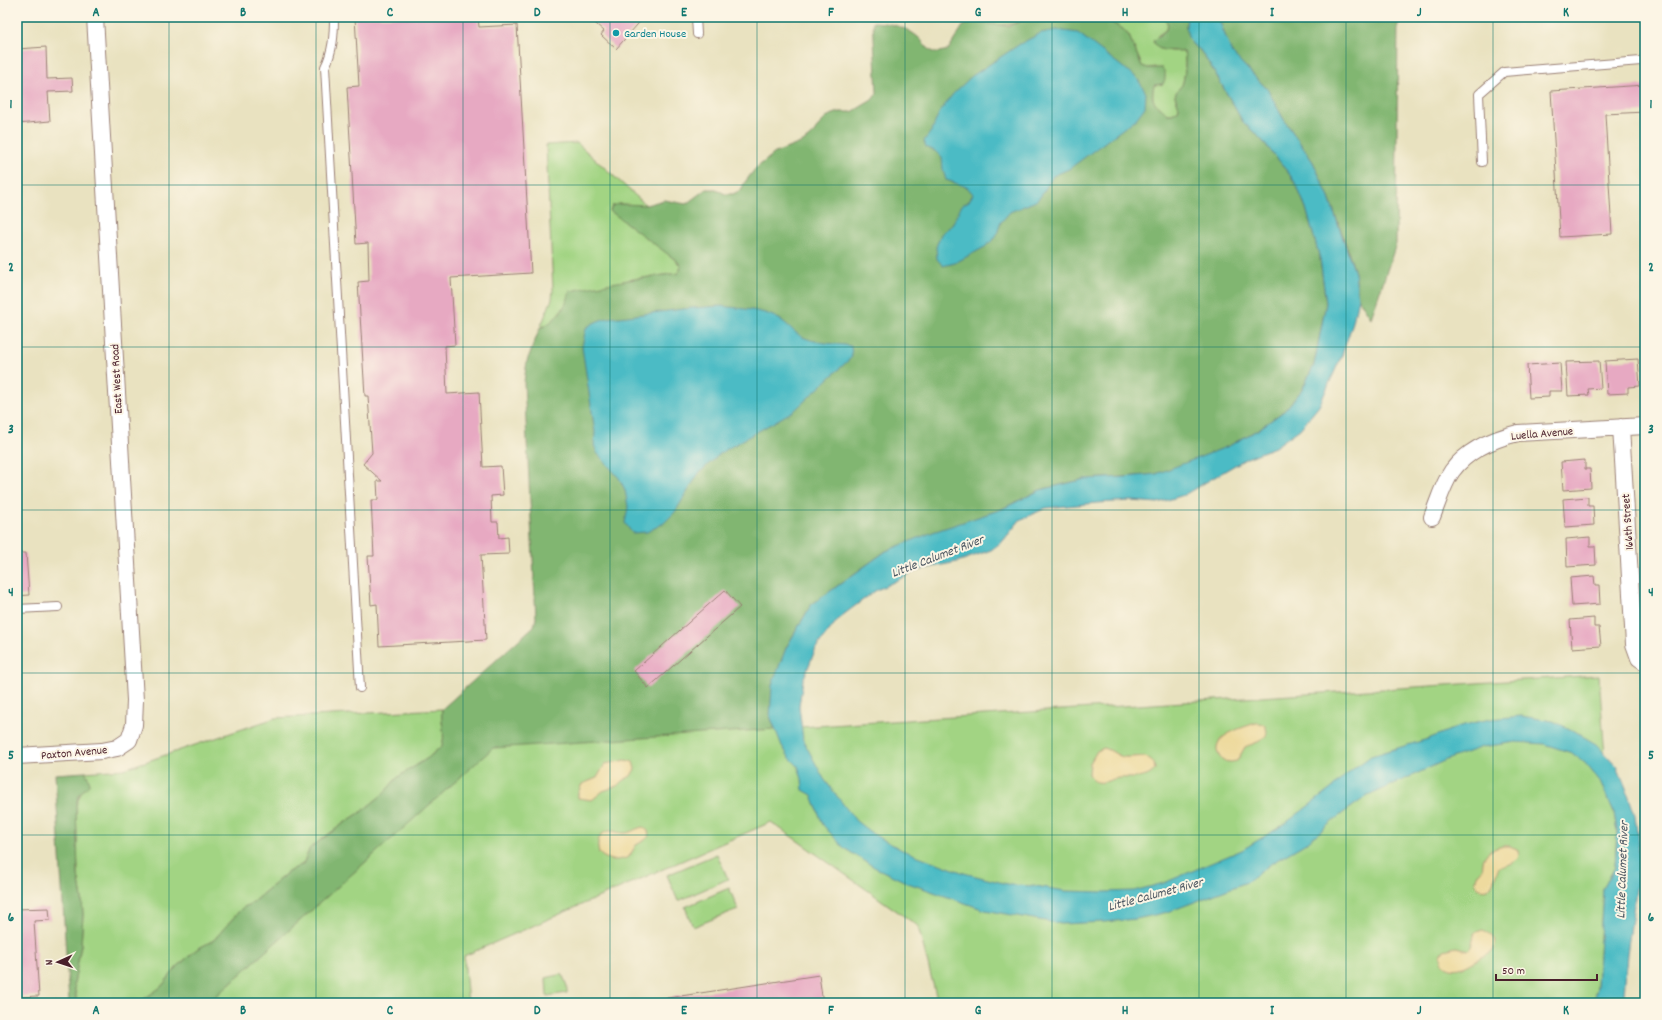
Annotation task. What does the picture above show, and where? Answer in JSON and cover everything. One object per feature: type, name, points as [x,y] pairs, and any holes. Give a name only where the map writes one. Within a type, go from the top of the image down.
[{"type":"street","name":"East West Road","points":[[95,17],[135,700],[134,725],[129,740]]},
{"type":"street","name":"Luella Avenue","points":[[1432,517],[1440,494],[1452,471],[1480,446],[1500,437],[1518,433],[1645,426]]},
{"type":"street","name":"166th Street","points":[[1621,427],[1634,644],[1639,658],[1644,662]]},
{"type":"street","name":"Paxton Avenue","points":[[17,756],[102,751],[117,748],[129,740]]},
{"type":"lane","points":[[334,17],[334,38],[330,56],[325,67],[360,688]]},
{"type":"lane","points":[[696,17],[697,34]]},
{"type":"lane","points":[[1482,162],[1479,94],[1504,72],[1641,61],[1645,58]]},
{"type":"lane","points":[[17,609],[58,607]]},
{"type":"green space","points":[[982,17],[1030,17],[1018,22],[1002,25],[983,24]]},
{"type":"green space","points":[[1030,17],[1102,17],[1123,29],[1129,36],[1142,66],[1148,68],[1162,68],[1165,76],[1164,82],[1163,84],[1154,85],[1153,100],[1167,114],[1172,114],[1178,111],[1179,107],[1175,96],[1182,85],[1184,78],[1185,55],[1184,52],[1158,48],[1153,41],[1167,29],[1168,25],[1165,17],[1187,17],[1186,26],[1192,44],[1200,50],[1214,71],[1243,122],[1261,139],[1296,184],[1306,208],[1320,259],[1326,303],[1314,365],[1302,390],[1284,411],[1259,429],[1229,446],[1185,464],[1156,474],[1085,479],[1040,490],[1002,509],[886,551],[811,605],[786,648],[770,716],[775,729],[493,748],[208,1003],[138,1003],[161,987],[178,966],[197,949],[214,940],[241,909],[253,902],[288,872],[303,864],[310,848],[361,812],[382,795],[398,777],[441,748],[443,743],[442,709],[534,626],[536,618],[524,382],[527,361],[540,328],[551,322],[560,313],[566,303],[570,291],[628,280],[679,273],[681,266],[677,261],[610,211],[612,206],[618,204],[646,205],[664,200],[686,204],[706,189],[716,189],[725,194],[733,194],[741,190],[755,169],[775,153],[803,142],[813,134],[828,116],[839,112],[852,112],[872,100],[877,93],[873,22],[891,24],[908,30],[918,37],[930,50],[936,53],[948,50],[963,26],[973,22],[1007,26]]},
{"type":"green space","points":[[1102,17],[1165,18],[1168,25],[1167,29],[1157,36],[1169,51],[1184,52],[1185,55],[1183,82],[1175,96],[1179,107],[1178,111],[1172,114],[1167,114],[1154,102],[1154,85],[1163,84],[1155,67],[1148,68],[1142,66],[1129,36],[1123,29]]},
{"type":"green space","points":[[1218,17],[1398,17],[1396,244],[1371,318],[1358,298],[1355,273],[1347,247],[1328,195],[1313,162],[1283,118],[1268,90],[1232,53]]},
{"type":"green space","points":[[577,143],[646,205],[618,204],[681,266],[679,273],[628,280],[569,301],[548,325],[540,328],[552,299],[553,290],[546,145]]},
{"type":"green space","points":[[1599,675],[1608,798],[1614,813],[1617,831],[1615,867],[1603,889],[1597,987],[1594,1003],[938,1003],[918,926],[771,822],[464,956],[468,1003],[208,1003],[493,747]]},
{"type":"green space","points":[[442,709],[443,743],[441,748],[398,777],[382,795],[361,812],[310,848],[303,864],[288,872],[253,902],[241,909],[214,940],[197,949],[178,966],[161,987],[143,1001],[138,1003],[77,1003],[74,984],[81,945],[83,915],[78,875],[76,805],[88,777],[85,772],[124,769],[275,718]]},
{"type":"green space","points":[[85,772],[88,777],[89,784],[79,795],[76,805],[78,875],[83,915],[81,945],[74,984],[77,1003],[69,1003],[55,774]]},
{"type":"green space","points":[[717,854],[728,879],[678,901],[667,875]]},
{"type":"green space","points":[[729,888],[738,909],[693,927],[685,907]]},
{"type":"green space","points":[[562,974],[567,986],[567,993],[547,996],[546,978]]},
{"type":"sand","points":[[1256,723],[1261,723],[1265,726],[1267,731],[1264,738],[1245,747],[1237,761],[1223,761],[1218,753],[1217,746],[1220,740],[1233,731]]},
{"type":"sand","points":[[1104,748],[1124,757],[1148,758],[1154,763],[1155,769],[1152,773],[1143,777],[1119,778],[1104,782],[1094,781],[1089,774],[1090,763],[1097,751]]},
{"type":"sand","points":[[626,760],[633,762],[635,769],[631,776],[617,786],[603,791],[592,800],[578,798],[578,793],[582,784],[597,778],[605,764]]},
{"type":"sand","points":[[643,827],[648,831],[649,836],[636,845],[629,857],[613,860],[602,856],[599,853],[598,841],[604,833],[612,831],[627,833]]},
{"type":"sand","points":[[1503,846],[1510,846],[1517,849],[1519,853],[1518,857],[1514,862],[1499,868],[1490,887],[1483,890],[1478,888],[1475,882],[1477,875],[1481,872],[1485,857],[1494,849]]},
{"type":"sand","points":[[1482,930],[1490,934],[1494,939],[1495,945],[1492,951],[1462,968],[1447,967],[1442,963],[1441,955],[1444,950],[1456,947],[1468,950],[1471,947],[1475,933]]},
{"type":"water","name":"Little Calumet River","points":[[1187,17],[1218,17],[1232,53],[1268,90],[1283,118],[1313,162],[1328,195],[1355,273],[1358,298],[1353,322],[1342,355],[1319,406],[1300,429],[1275,447],[1247,458],[1184,495],[1158,503],[1131,501],[1046,508],[1020,520],[1003,541],[991,550],[957,562],[918,570],[875,591],[839,618],[816,648],[803,680],[799,706],[803,740],[824,779],[856,821],[873,834],[902,850],[964,873],[1011,885],[1036,886],[1065,891],[1104,892],[1134,891],[1164,883],[1242,850],[1283,825],[1331,789],[1349,772],[1371,756],[1428,739],[1460,726],[1490,719],[1521,716],[1553,721],[1596,744],[1617,766],[1635,815],[1639,848],[1637,883],[1622,1003],[1594,1003],[1597,987],[1603,889],[1615,867],[1617,831],[1614,813],[1600,781],[1585,763],[1572,753],[1544,744],[1516,742],[1482,747],[1446,760],[1366,797],[1343,813],[1306,843],[1272,863],[1247,882],[1168,912],[1136,919],[1061,924],[985,910],[908,883],[874,867],[844,848],[823,825],[812,795],[803,790],[802,779],[798,766],[789,757],[782,746],[770,716],[772,685],[786,648],[811,605],[886,551],[933,532],[1002,509],[1040,490],[1085,479],[1156,474],[1229,446],[1259,429],[1284,411],[1302,390],[1314,365],[1326,303],[1320,259],[1306,208],[1296,184],[1285,168],[1261,139],[1243,122],[1214,71],[1200,50],[1192,44],[1188,37],[1186,26]]},
{"type":"water","points":[[1057,30],[1078,33],[1137,78],[1146,93],[1145,107],[1136,119],[1069,169],[1053,176],[1041,196],[1036,201],[1010,212],[1001,222],[996,237],[985,247],[955,263],[943,266],[937,259],[936,247],[941,234],[952,225],[962,205],[969,201],[973,194],[967,187],[946,180],[942,158],[935,151],[926,147],[924,141],[932,130],[939,113],[953,94],[972,76],[1020,44],[1041,33]]},
{"type":"water","points":[[721,306],[752,310],[774,316],[805,338],[851,346],[852,357],[795,410],[722,452],[699,473],[675,512],[664,523],[647,532],[632,533],[625,523],[628,507],[625,490],[619,478],[597,453],[594,445],[595,432],[582,347],[586,328],[598,321],[610,318],[691,308]]},
{"type":"building","points":[[355,17],[478,17],[479,27],[517,25],[531,273],[451,278],[455,345],[445,346],[447,394],[479,392],[483,467],[501,466],[503,495],[491,496],[492,522],[498,522],[499,538],[508,537],[509,554],[481,555],[486,640],[379,646],[377,604],[371,605],[368,556],[374,556],[371,500],[378,500],[377,481],[382,481],[363,464],[372,453],[368,396],[365,396],[358,282],[369,281],[368,243],[356,244],[347,87],[359,86]]},
{"type":"building","name":"Garden House","points":[[588,17],[644,17],[616,49],[601,35],[604,31]]},
{"type":"building","points":[[46,47],[47,79],[72,78],[73,91],[48,92],[50,121],[17,124],[17,49]]},
{"type":"building","points":[[1645,85],[1645,112],[1605,114],[1612,234],[1560,237],[1551,91]]},
{"type":"building","points":[[1638,359],[1640,386],[1628,387],[1628,393],[1607,394],[1605,361]]},
{"type":"building","points":[[1599,361],[1601,388],[1588,389],[1589,395],[1568,396],[1566,362]]},
{"type":"building","points":[[1560,363],[1562,391],[1549,391],[1549,397],[1529,398],[1527,365]]},
{"type":"building","points":[[1585,460],[1585,469],[1590,469],[1591,488],[1563,490],[1561,462]]},
{"type":"building","points":[[1588,497],[1588,506],[1593,506],[1594,525],[1565,527],[1563,499]]},
{"type":"building","points":[[1590,537],[1590,546],[1595,546],[1596,565],[1567,567],[1566,539]]},
{"type":"building","points":[[17,553],[26,553],[29,595],[17,596]]},
{"type":"building","points":[[1594,576],[1595,585],[1599,585],[1600,604],[1572,606],[1570,578]]},
{"type":"building","points":[[725,590],[740,607],[648,688],[634,671]]},
{"type":"building","points":[[1594,618],[1594,627],[1599,627],[1601,646],[1572,648],[1570,620]]},
{"type":"building","points":[[49,908],[50,920],[34,921],[39,996],[17,997],[17,909]]},
{"type":"building","points":[[819,975],[823,1003],[661,1003],[661,999]]},
{"type":"place","name":"Garden House","points":[[616,33]]}]
